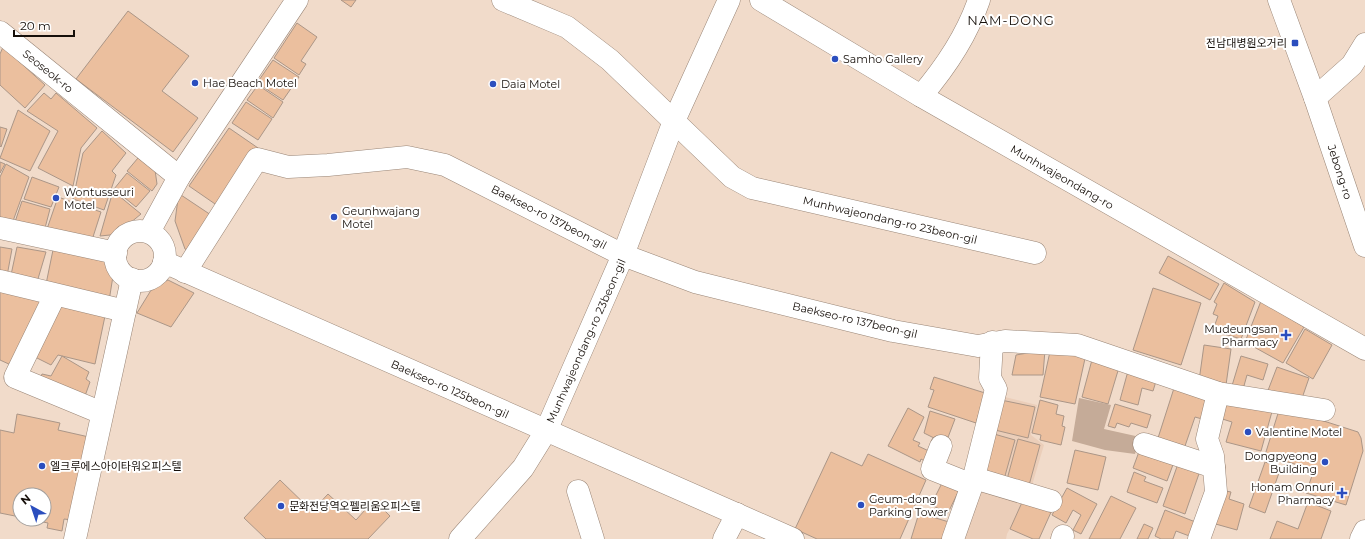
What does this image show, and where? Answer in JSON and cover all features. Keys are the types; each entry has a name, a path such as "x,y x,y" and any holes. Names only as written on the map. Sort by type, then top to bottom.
{"street":[{"name":"Munhwajeondang-ro 23beon-gil","path":"460,539 523,468 546,431 623,255 674,121 729,0"},
{"name":"Munhwajeondang-ro","path":"761,0 921,96 1365,349"},
{"path":"921,96 941,72 963,34 979,0"},
{"name":"Jebong-ro","path":"1279,0 1315,98 1365,246"},
{"name":"Munhwajeondang-ro 23beon-gil","path":"504,1 566,27 610,60 732,177 752,188 1035,253"},
{"path":"149,232 180,177 292,2"},
{"name":"Seoseok-ro","path":"0,32 180,177"},
{"path":"1315,98 1352,65 1365,44"},
{"name":"Baekseo-ro 137beon-gil","path":"185,272 257,159 288,167 328,165 407,157 445,164 623,255 695,282 893,331 978,346 1005,340 1077,345 1218,393 1324,410"},
{"path":"0,228 116,253"},
{"path":"137,231 149,232 155,235 162,243 165,253 164,262 161,270 153,277 143,280 132,279 120,271 116,261 116,253 119,243 126,235 137,231"},
{"name":"Baekseo-ro 125beon-gil","path":"164,262 793,539"},
{"path":"75,539 132,279"},
{"path":"0,281 125,311"},
{"path":"55,295 15,377 102,413"},
{"path":"953,539 973,481 996,389 990,378 992,342"},
{"path":"1199,539 1216,492 1213,456 1207,439 1218,393"},
{"path":"1144,444 1214,467"},
{"path":"941,446 932,469 1050,501"},
{"path":"578,491 593,539"},
{"path":"724,539 737,514"},
{"path":"1361,539 1365,531"}],"shaded area":[{"path":"1001,396 1037,405 1031,435 1044,445 1030,492 1007,534 1006,539 964,539"},
{"path":"1079,398 1111,405 1104,429 1140,437 1135,454 1105,450 1072,441"}],"building":[{"path":"341,0 356,0 351,7"},
{"path":"128,11 189,56 162,91 198,118 173,152 76,79"},
{"path":"297,23 317,37 301,61 306,64 299,75 274,58"},
{"path":"3,47 45,85 25,108 0,85 0,54"},
{"path":"273,60 299,77 283,100 257,83"},
{"path":"258,85 283,102 273,118 247,100"},
{"path":"44,93 51,99 56,93 97,128 81,148 73,186 38,168 58,131 27,111"},
{"path":"246,102 272,119 258,140 232,123"},
{"path":"18,110 50,131 30,171 0,158"},
{"path":"0,127 7,129 1,147 0,146"},
{"path":"229,128 258,148 218,206 189,186"},
{"path":"102,131 126,153 112,171 116,175 104,210 73,199 83,153"},
{"path":"138,158 155,170 157,184 152,191 127,171"},
{"path":"0,162 5,164 0,173"},
{"path":"6,164 29,177 13,221 0,219 0,177"},
{"path":"127,173 150,191 136,207 114,189"},
{"path":"32,177 59,187 51,207 24,199"},
{"path":"113,191 141,214 124,228 110,235 100,236"},
{"path":"181,195 211,215 188,251 185,249 175,221 178,199"},
{"path":"58,197 101,212 92,240 47,229"},
{"path":"22,201 50,209 45,228 15,222"},
{"path":"0,247 12,249 7,276 0,275"},
{"path":"17,247 46,252 37,282 11,275"},
{"path":"53,250 107,261 113,276 109,301 45,289"},
{"path":"1168,256 1219,284 1210,300 1159,273"},
{"path":"168,280 194,293 171,327 137,313 153,287"},
{"path":"1224,283 1255,302 1241,339 1221,333 1214,327 1218,316 1213,314 1217,304 1214,302"},
{"path":"0,287 43,297 11,365 0,360"},
{"path":"1153,288 1201,303 1181,365 1133,350"},
{"path":"1261,301 1304,327 1283,363 1245,342"},
{"path":"61,306 105,316 95,364 58,355 51,365 33,356"},
{"path":"1305,329 1332,345 1313,379 1286,363"},
{"path":"1204,345 1231,349 1226,385 1199,381"},
{"path":"1051,347 1086,354 1075,404 1040,397"},
{"path":"1045,350 1043,375 1012,375 1016,355"},
{"path":"62,356 89,372 86,379 90,382 85,396 38,383 42,374 51,376"},
{"path":"1093,356 1120,364 1108,404 1082,397"},
{"path":"1241,356 1268,364 1263,380 1247,375 1242,393 1231,389"},
{"path":"1277,367 1309,378 1300,404 1267,393"},
{"path":"1128,371 1157,378 1153,391 1142,388 1138,405 1120,400"},
{"path":"934,377 985,393 976,423 928,407 934,390 930,389"},
{"path":"1175,385 1209,395 1202,419 1195,417 1185,446 1158,438"},
{"name":"Valentine Motel","path":"1222,394 1273,408 1261,451 1226,442 1232,422 1216,417"},
{"path":"1001,400 1035,407 1028,438 995,430"},
{"path":"1040,400 1058,405 1056,414 1064,416 1062,426 1065,427 1061,445 1040,440 1041,435 1032,433"},
{"path":"1115,404 1151,415 1147,428 1131,423 1129,427 1117,423 1115,428 1108,426"},
{"name":"Dongpyeong Building","path":"1280,407 1358,432 1361,438 1363,451 1346,505 1306,493 1314,470 1265,455"},
{"path":"908,408 924,417 913,440 920,443 918,446 931,452 926,462 921,459 920,462 888,446"},
{"path":"930,411 955,419 947,440 942,442 924,433"},
{"name":"엘크루에스아이타워오피스텔","path":"17,414 60,423 58,430 89,437 72,520 64,519 62,531 47,528 52,527 52,487 12,487 12,515 0,513 0,430 14,433"},
{"path":"994,434 1015,440 1003,483 982,477"},
{"path":"1018,439 1040,445 1028,489 1006,483"},
{"path":"1140,449 1174,462 1167,481 1133,468"},
{"path":"1075,450 1106,457 1098,490 1067,483"},
{"name":"Geum-dong Parking Tower","path":"831,452 862,466 868,454 926,480 900,539 817,539 795,529"},
{"path":"1179,461 1201,468 1185,514 1163,506"},
{"path":"1265,462 1281,467 1265,513 1249,507"},
{"path":"1134,472 1146,477 1144,481 1163,488 1157,503 1127,492"},
{"name":"문화전당역오펠리움오피스텔","path":"280,480 312,511 328,494 356,520 374,500 390,516 368,539 266,539 244,518"},
{"path":"943,481 960,488 948,513 931,505"},
{"path":"1067,488 1097,504 1081,534 1073,530 1081,515 1073,510 1066,523 1052,515"},
{"path":"1221,490 1231,492 1229,499 1244,504 1237,530 1212,523"},
{"path":"1111,496 1136,508 1120,539 1089,539"},
{"path":"1024,498 1052,510 1039,539 1033,539 1010,529"},
{"path":"1308,502 1331,511 1321,539 1270,539 1277,521 1298,529"},
{"path":"1165,510 1198,523 1192,537 1176,531 1173,539 1161,539 1155,536"},
{"path":"919,513 949,522 944,539 911,539"},
{"path":"1144,524 1153,528 1148,539 1137,539"}],"place":[{"name":"전남대병원오거리","path":"1295,43"},
{"name":"Samho Gallery","path":"835,59"},
{"name":"Hae Beach Motel","path":"195,83"},
{"name":"Daia Motel","path":"493,84"},
{"name":"Wontusseuri Motel","path":"56,198"},
{"name":"Geunhwajang Motel","path":"334,217"},
{"name":"Mudeungsan Pharmacy","path":"1286,335"},
{"name":"Valentine Motel","path":"1248,432"},
{"name":"Dongpyeong Building","path":"1325,462"},
{"name":"엘크루에스아이타워오피스텔","path":"42,466"},
{"name":"Honam Onnuri Pharmacy","path":"1342,493"},
{"name":"Geum-dong Parking Tower","path":"861,505"},
{"name":"문화전당역오펠리움오피스텔","path":"281,506"}],"district":[{"name":"NAM-DONG","path":"1011,20"}]}
